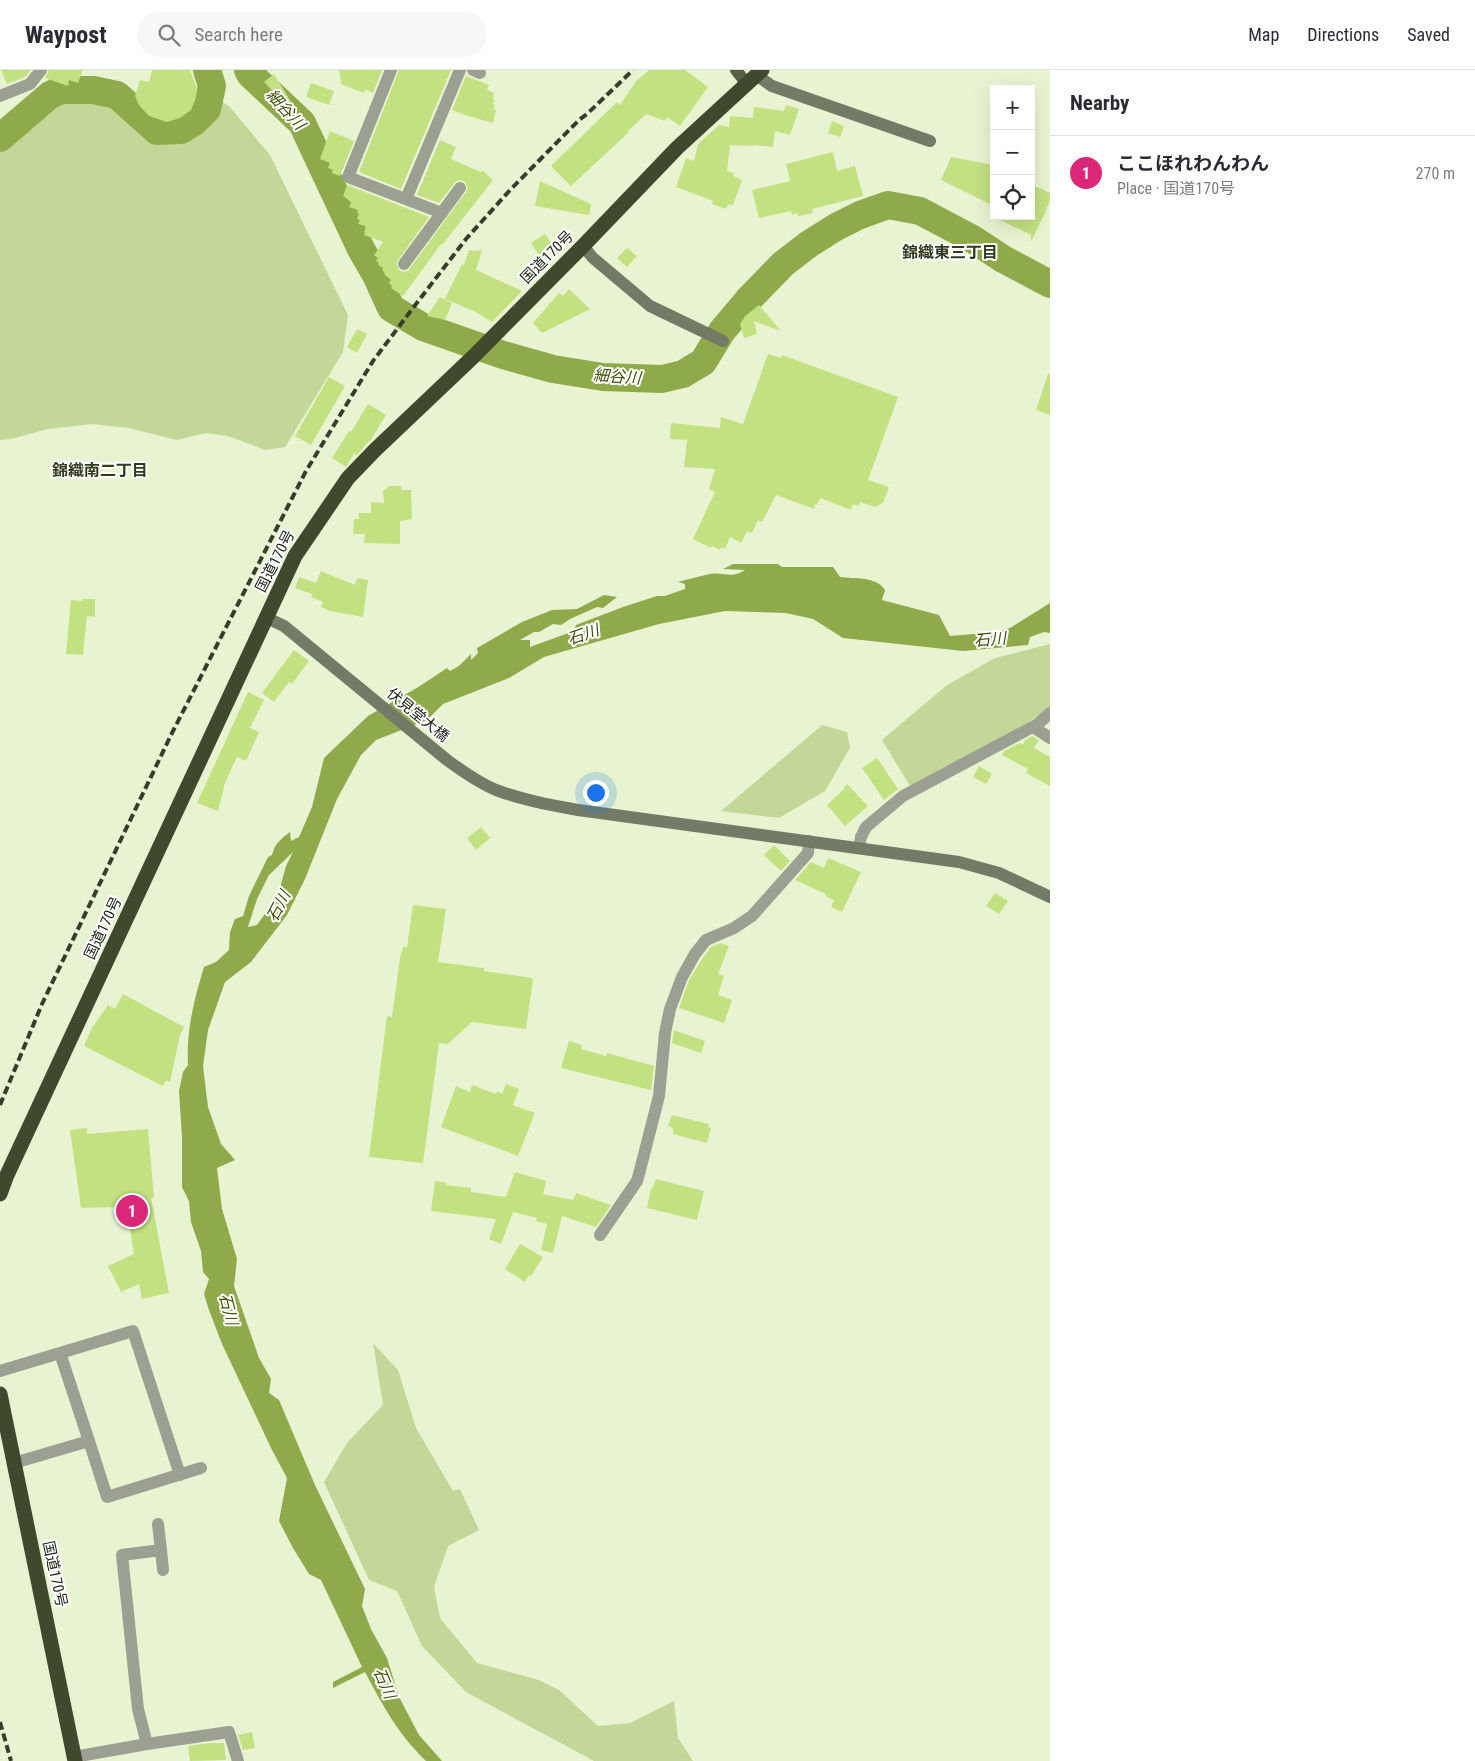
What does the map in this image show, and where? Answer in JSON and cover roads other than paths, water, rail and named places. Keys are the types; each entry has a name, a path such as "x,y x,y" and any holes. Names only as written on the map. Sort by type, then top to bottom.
{"highway":[{"name":"国道170号","path":"0,1194 7,1175 295,556 348,478 489,341 677,148 755,76"},
{"name":"国道170号","path":"0,1394 75,1759"}],"main road":[{"path":"736,70 755,76"}],"street":[{"path":"1,93 30,84 42,70"},
{"path":"392,70 348,177 442,213"},
{"path":"406,199 460,70"},
{"path":"755,76 772,86 930,141"},
{"path":"404,264 460,188"},
{"path":"583,246 593,258 650,306 723,341"},
{"name":"伏見堂大橋","path":"267,618 284,626 447,760 495,790 534,802 578,810 959,862 999,873 1050,897"},
{"path":"859,848 861,837 866,827 903,796 1033,727 1050,713"},
{"path":"1033,727 1050,738"},
{"path":"600,1235 640,1174 659,1096 665,1033 670,1009 682,976 706,940 734,928 752,916 808,853 810,841"},
{"path":"0,1371 133,1331 180,1475"},
{"path":"60,1353 107,1497 201,1468"},
{"path":"14,1464 89,1441"},
{"path":"158,1524 163,1570"},
{"path":"147,1744 138,1709 122,1555 161,1550"},
{"path":"75,1759 147,1744 229,1732 238,1761"}],"water":[{"name":"石川","path":"733,564 778,564 782,567 833,567 840,577 876,582 885,590 882,600 939,615 950,636 997,632 1010,628 1050,603 1050,633 1044,632 1030,637 1028,645 963,651 843,638 813,619 786,613 725,611 659,624 544,657 509,678 443,704 427,720 376,740 361,755 337,799 305,879 287,915 251,962 225,982 208,1030 203,1066 208,1107 221,1144 235,1160 217,1168 222,1209 237,1259 234,1286 259,1358 271,1379 269,1393 279,1400 315,1485 365,1589 362,1606 371,1629 387,1658 399,1697 419,1735 442,1761 426,1761 399,1730 365,1672 333,1688 333,1682 362,1667 321,1580 309,1574 279,1521 287,1478 222,1344 204,1294 209,1279 203,1272 201,1251 191,1222 189,1201 182,1187 182,1137 179,1091 183,1072 188,1065 190,1028 197,991 204,967 216,962 229,950 230,932 235,919 243,916 249,896 268,857 272,855 275,847 290,832 291,841 299,837 312,807 324,758 368,716 447,668 450,671 459,666 471,654 471,660 478,653 477,648 522,622 552,610 577,609 604,595 617,597 603,608 597,607 561,625 553,624 520,640 530,640 530,647 574,631 576,625 623,607 685,589 685,584 678,582 710,574 731,575 745,570 723,569","holes":["293,852 286,866 278,895 257,925 248,927 257,899 269,875"]}],"waterway":[{"name":"細谷川","path":"0,138 50,95 61,90 93,90 117,95 157,131 181,130 194,122 207,109 212,86 207,70"},
{"name":"細谷川","path":"248,70 302,123 391,308 423,327 503,355 553,369 603,377 662,379 683,374 703,362 722,331 749,299 783,264 809,244 836,227 860,215 888,205 920,211 1050,284"}],"railway":[{"path":"0,1105 42,1004 172,733 306,471 373,361 466,239 511,189 579,120 633,70"},
{"path":"0,1722 11,1761"}],"place":[{"name":"ここほれわんわん","path":"132,1211"}],"district":[{"name":"錦織東三丁目","path":"950,252"},
{"name":"錦織南二丁目","path":"100,470"}]}
